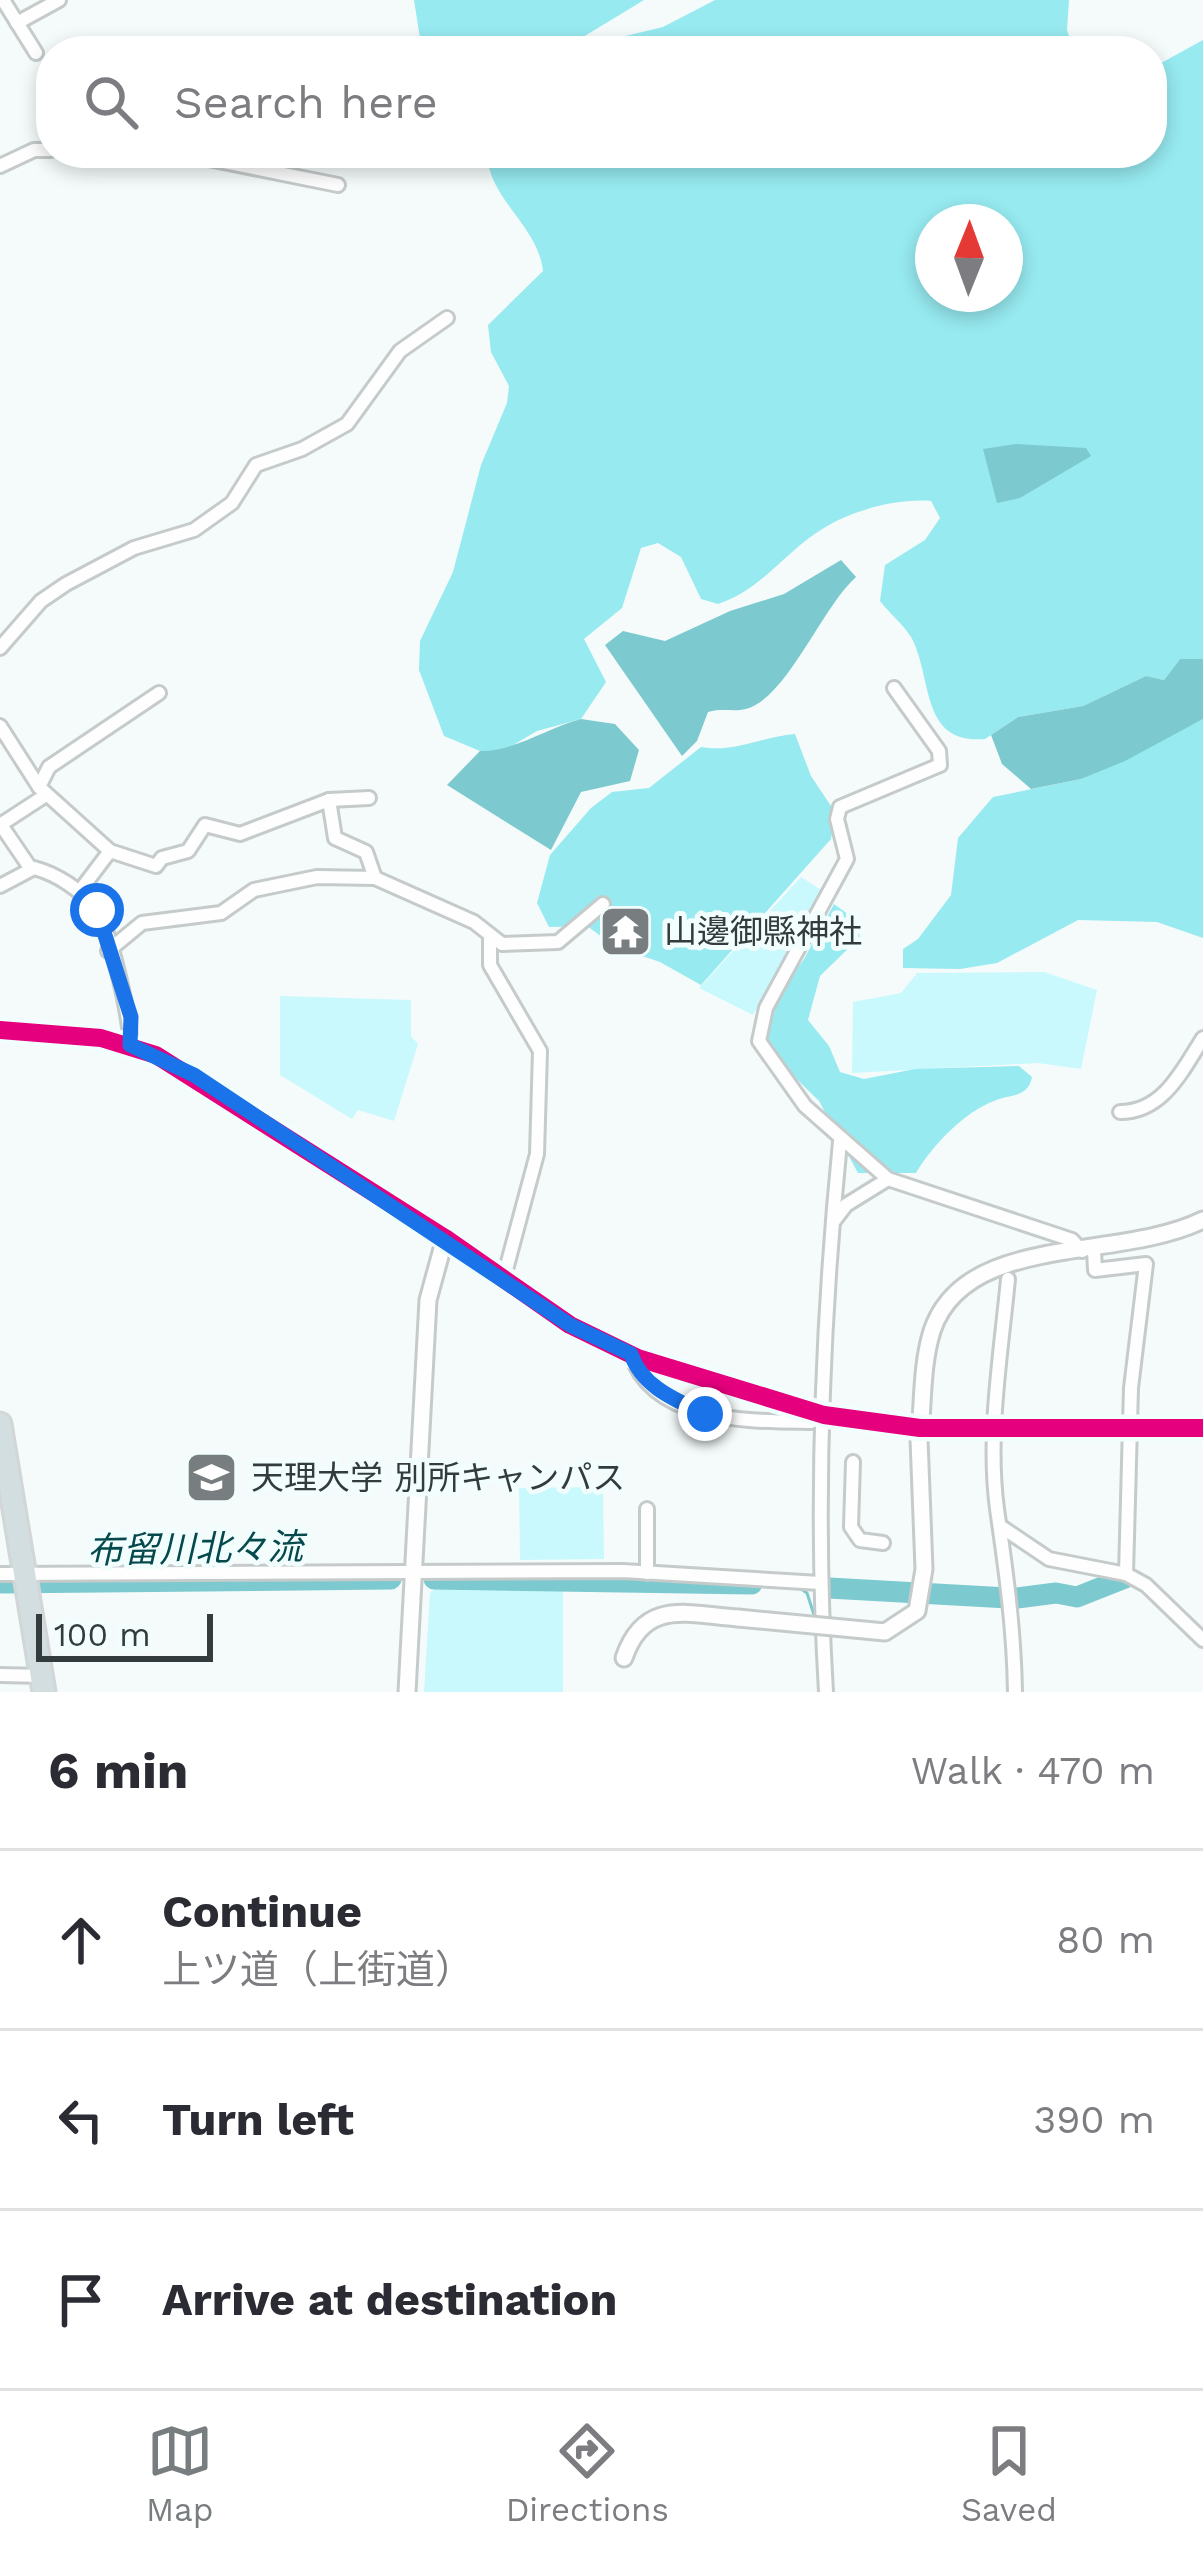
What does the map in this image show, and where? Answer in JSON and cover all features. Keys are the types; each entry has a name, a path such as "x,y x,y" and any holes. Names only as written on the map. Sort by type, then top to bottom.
{"highway":[{"path":"0,1424 30,1579 44,1684"}],"street":[{"path":"3,0 36,53"},
{"path":"17,23 59,0"},
{"path":"0,166 36,150"},
{"path":"254,168 338,185"},
{"path":"0,648 41,601 66,584 134,548 194,530 232,503 256,465 347,424 400,351 447,318"},
{"path":"894,688 939,751 940,765 840,807 837,819 847,860 760,1027 759,1041 776,1071 840,1142 888,1179 1072,1240 1089,1251 1096,1270 1146,1264 1129,1427 1126,1574"},
{"path":"31,869 0,825 42,791 49,767 160,693"},
{"path":"0,726 42,791 110,851 156,866 162,858 188,851 205,825 248,833 329,800 369,798"},
{"path":"329,800 335,838 366,852 375,878"},
{"path":"79,892 110,851"},
{"path":"0,886 31,869 49,872 79,892 104,924 131,1017 130,1045"},
{"path":"109,951 142,923 221,914 254,890 317,877 375,878 474,922 502,944 558,942 603,904"},
{"path":"490,938 490,965 540,1051 537,1154 504,1277"},
{"path":"0,1030 130,1045 194,1075 570,1325 631,1354 824,1415 920,1433 1203,1428"},
{"path":"1120,1112 1138,1112 1155,1102 1203,1039"},
{"path":"826,1692 821,1526 832,1222 840,1142"},
{"path":"832,1222 846,1205 888,1179"},
{"path":"624,1658 633,1631 646,1619 662,1615 885,1632 917,1611 924,1569 920,1433 933,1327 962,1286 985,1268 1019,1258 1089,1251 1203,1220"},
{"path":"407,1692 428,1300 445,1238"},
{"path":"1008,1279 995,1430 1013,1604 1016,1692"},
{"path":"631,1354 637,1371 656,1387 705,1414 811,1422 824,1415"},
{"path":"853,1462 851,1527 860,1540 883,1543"},
{"path":"646,1509 647,1573"},
{"path":"821,1526 851,1527"},
{"path":"1002,1527 1049,1559 1126,1574 1146,1585 1200,1633"},
{"path":"0,1574 30,1579 647,1573 820,1582"},
{"path":"0,1675 44,1684"}],"shaded area":[{"path":"414,0 644,0 585,36 420,36"},
{"path":"715,0 1069,0 1069,36 625,36 663,27"},
{"path":"1203,40 1203,659 1180,659 1164,680 1146,676 1083,706 1018,717 985,739 949,731 931,705 911,637 880,601 885,565 925,540 940,518 931,501 904,501 836,522 810,537 748,589 718,604 701,599 681,557 658,543 641,548 622,608 584,639 606,682 581,719 537,731 501,752 480,751 444,736 419,670 420,641 453,572 481,465 507,403 509,386 491,352 488,325 543,271 532,240 489,168 1167,168 1167,60"},
{"path":"1016,444 1086,448 1091,456 1020,498 997,503 983,449"},
{"path":"841,560 856,577 776,688 746,709 708,712 697,741 682,756 605,645 623,631 665,641 730,611 784,594"},
{"path":"1180,659 1203,659 1203,719 1081,779 1031,789 1002,764 991,735 1018,717 1083,706 1146,676 1164,680"},
{"path":"581,719 615,724 639,750 630,781 581,792 551,850 447,785 480,751 505,748"},
{"path":"1203,719 1203,938 1157,922 1078,920 997,963 960,969 903,968 903,949 918,939 951,895 958,838 993,797 1081,779"},
{"path":"795,734 811,776 835,812 831,839 701,985 660,962 616,947 587,926 549,927 537,903 550,855 591,808 612,792 649,788 701,747 725,748"},
{"path":"801,877 826,893 753,1015 699,988"},
{"path":"834,904 856,920 860,937 820,976 808,1020 829,1046 840,1072 864,1079 915,1069 1019,1066 1032,1077 1022,1092 983,1106 960,1121 916,1173 858,1173 819,1101 763,1046 767,1011 804,959"},
{"path":"1044,972 1097,990 1081,1069 1038,1063 852,1073 853,1002 901,993 917,973"},
{"path":"280,996 411,1000 411,1036 418,1044 394,1121 358,1110 352,1119 280,1075"},
{"path":"603,1487 604,1559 520,1560 519,1488"},
{"path":"563,1585 563,1692 424,1692 430,1593 438,1586"}],"waterway":[{"path":"1000,1468 1001,1489"},
{"name":"布留川北々流","path":"1017,1598 1056,1593 1077,1597 1125,1578"},
{"name":"布留川北々流","path":"0,1583 391,1579"},
{"name":"布留川北々流","path":"434,1579 752,1584"},
{"path":"798,1587 807,1593 815,1618"},
{"name":"布留川北々流","path":"829,1588 1008,1598"},
{"path":"816,1634 820,1684"}],"transit line":[{"path":"0,1030 101,1038 156,1055 445,1238 570,1325 638,1358 824,1415 920,1428 1203,1428"}],"place":[{"name":"山邊御縣神社","path":"625,931"},
{"name":"天理大学 別所キャンパス","path":"212,1477"}],"route":[{"path":"97,910 131,1017 130,1045 194,1075 570,1325 631,1354 637,1371 656,1387 705,1414"}]}
